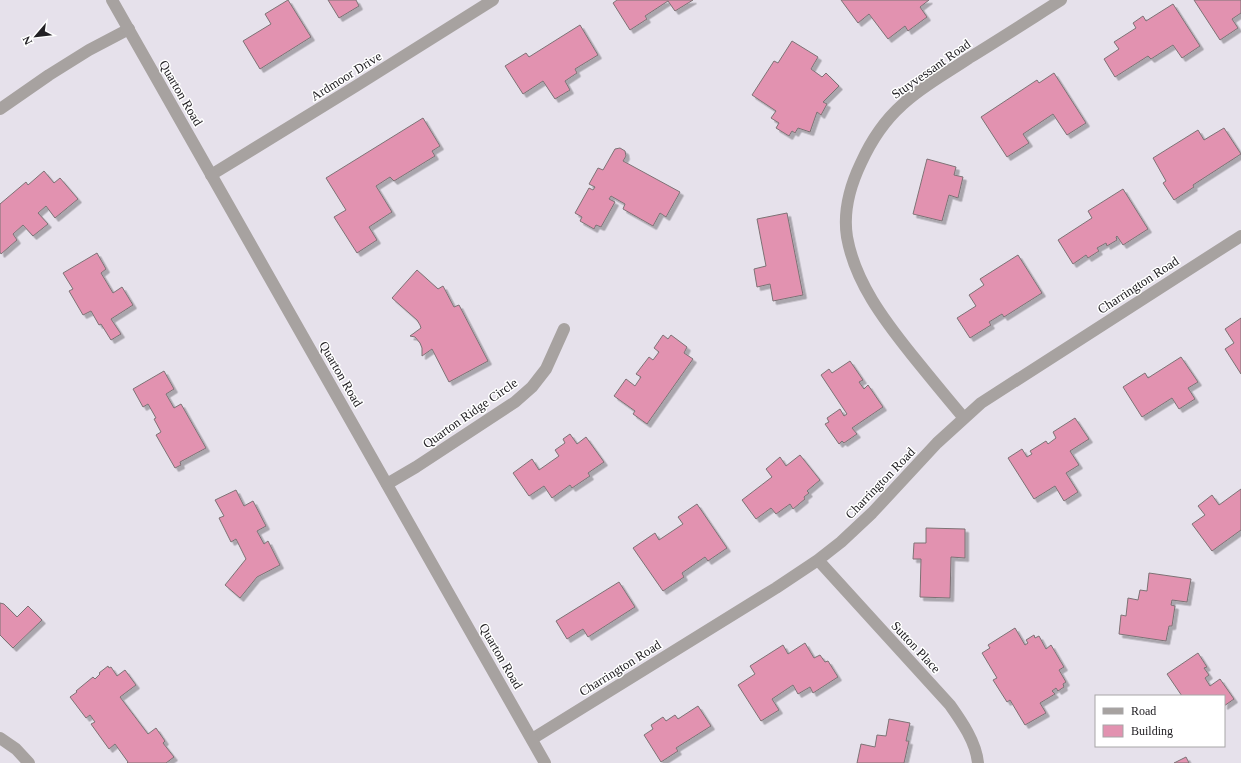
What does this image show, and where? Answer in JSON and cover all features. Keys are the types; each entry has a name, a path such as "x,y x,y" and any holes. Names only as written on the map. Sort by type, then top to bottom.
{"street":[{"name":"Quarton Road","path":"112,0 545,763"},
{"name":"Ardmoor Drive","path":"212,175 494,0"},
{"name":"Stuyvessant Road","path":"964,418 936,386 898,338 865,287 851,254 847,236 846,216 849,197 855,176 867,150 889,117 903,104 944,74 1062,0"},
{"path":"0,110 49,75 89,50 129,29"},
{"name":"Charrington Road","path":"532,739 776,588 818,560 841,542 872,513 925,456 964,418 999,391 1241,236"},
{"name":"Quarton Ridge Circle","path":"387,484 435,455 515,402 532,387 546,369 564,329"},
{"name":"Sutton Place","path":"818,560 950,705 968,735 977,756 978,763"},
{"path":"0,738 16,749 29,763"}],"building":[{"path":"288,0 311,37 260,69 243,41 271,24 265,14"},
{"path":"328,0 356,0 359,6 339,18"},
{"path":"617,0 693,0 675,11 668,1 645,16 647,19 630,30 613,3"},
{"path":"841,0 929,0 920,7 927,17 908,31 905,26 888,39 869,14 858,23"},
{"path":"1194,0 1241,0 1241,13 1232,19 1238,28 1220,40"},
{"path":"1173,4 1200,46 1182,58 1173,45 1151,59 1148,56 1115,77 1104,59 1119,49 1114,42 1136,28 1133,23 1143,16 1146,21"},
{"path":"580,25 598,55 575,69 577,73 565,81 570,90 555,99 543,81 523,94 505,66 526,53 529,57"},
{"path":"792,41 818,57 811,69 822,77 826,73 839,86 823,102 827,104 821,115 817,112 810,132 798,128 795,133 792,131 789,136 776,128 779,123 771,118 776,111 752,95 774,61 778,63"},
{"path":"1054,73 1086,123 1067,135 1053,114 1023,134 1029,143 1007,157 981,117 1037,80 1039,83"},
{"path":"423,118 440,146 432,151 435,156 394,181 390,177 376,186 392,212 369,227 377,240 357,253 334,217 346,210 326,178"},
{"path":"1224,128 1241,154 1193,185 1194,187 1174,200 1163,183 1166,181 1153,158 1198,130 1204,140"},
{"path":"620,148 625,151 626,156 623,161 680,192 666,217 660,213 653,226 623,209 625,204 611,196 609,199 615,202 601,227 596,225 594,229 580,221 582,217 575,213 589,188 593,190 595,187 589,184 598,168 603,170 615,149"},
{"path":"927,159 956,167 954,175 963,177 958,198 949,195 942,221 913,214"},
{"path":"44,171 54,183 60,178 78,199 55,218 46,206 38,213 48,224 33,236 23,225 13,234 17,240 1,254 0,204 26,182 28,185"},
{"path":"1123,189 1148,229 1123,245 1117,236 1117,240 1107,246 1106,243 1097,248 1099,251 1088,258 1086,255 1073,264 1058,240 1092,218 1088,211"},
{"path":"787,213 803,295 773,301 770,284 757,287 754,269 766,266 757,219"},
{"path":"97,253 106,269 101,273 113,293 122,287 133,305 111,319 121,334 111,340 101,324 99,325 91,311 83,315 69,291 73,289 63,273"},
{"path":"1018,255 1042,293 1004,317 1002,314 989,322 991,325 970,338 957,318 976,306 969,295 984,285 980,279"},
{"path":"417,270 438,289 443,286 454,307 459,305 488,361 449,382 432,349 422,356 422,348 420,343 415,337 410,336 421,328 417,320 392,298"},
{"path":"1241,318 1241,374 1225,349 1234,343 1225,329"},
{"path":"663,335 668,339 671,335 687,347 684,353 693,359 647,424 633,414 635,411 614,396 626,379 635,386 641,377 636,374 649,357 653,360 659,352 654,348"},
{"path":"1181,357 1198,382 1188,388 1195,399 1179,409 1172,398 1142,417 1123,387 1145,373 1148,378"},
{"path":"850,361 863,380 859,382 864,389 868,385 883,407 852,428 857,434 844,443 842,441 839,444 825,424 829,422 827,418 840,409 844,416 847,414 821,375 829,369 832,373"},
{"path":"164,371 174,389 166,394 174,408 181,404 206,448 180,462 181,465 175,468 156,435 161,432 154,419 156,418 148,404 143,407 133,389"},
{"path":"1075,418 1089,439 1070,451 1079,465 1066,473 1078,492 1064,501 1055,486 1034,499 1008,458 1022,449 1027,457 1032,454 1030,451 1046,441 1048,444 1056,438 1053,432"},
{"path":"570,434 577,444 586,437 604,462 588,473 590,476 572,488 570,485 552,498 544,486 529,496 513,473 532,459 539,470 559,456 555,450 565,443 563,439"},
{"path":"800,455 820,480 807,491 809,493 804,497 805,499 793,509 790,504 776,514 771,508 756,519 742,500 772,477 766,469 780,457 786,466"},
{"path":"1241,489 1241,530 1212,551 1192,524 1205,515 1198,506 1212,495 1219,505"},
{"path":"236,490 244,506 253,501 266,526 257,531 264,544 268,541 280,565 257,577 240,598 225,585 246,559 236,539 231,542 219,518 224,516 215,500"},
{"path":"697,504 727,548 708,561 705,557 682,573 684,577 663,591 633,548 655,533 659,540 683,524 678,517"},
{"path":"926,528 965,529 965,558 951,557 950,598 920,597 921,559 913,559 914,543 926,543"},
{"path":"1149,573 1191,579 1187,602 1172,600 1171,605 1175,606 1172,626 1169,626 1166,641 1119,634 1121,615 1126,616 1128,598 1138,600 1140,590 1147,591"},
{"path":"619,582 635,607 588,637 583,629 567,639 556,621"},
{"path":"0,603 4,604 17,617 28,606 42,620 13,648 0,635"},
{"path":"1015,628 1025,645 1028,643 1026,640 1034,635 1035,638 1039,636 1046,649 1051,645 1064,667 1059,670 1066,682 1063,684 1064,687 1058,691 1056,688 1052,691 1055,694 1040,703 1046,713 1025,725 1010,700 1007,702 993,680 997,678 982,653 990,648 988,645"},
{"path":"805,643 814,658 820,655 825,662 828,661 838,677 813,693 810,687 798,694 793,685 772,699 779,710 761,721 738,685 755,674 750,666 783,645 788,654"},
{"path":"1198,653 1207,667 1204,668 1209,675 1205,678 1210,686 1220,679 1234,699 1225,705 1225,695 1181,695 1167,674"},
{"path":"108,666 109,668 111,667 117,676 125,670 136,685 120,697 148,734 156,728 165,741 163,743 174,757 166,763 127,763 128,762 115,744 109,749 91,724 95,722 90,715 86,718 70,697 93,677 95,679 100,674 99,673"},
{"path":"698,706 711,726 676,748 678,751 661,762 644,735 653,729 651,725 663,717 666,721 675,715 678,719"},
{"path":"889,719 910,723 906,741 909,741 904,763 857,763 861,744 875,747 877,735 886,736"},
{"path":"1186,757 1189,763 1174,763"}]}
